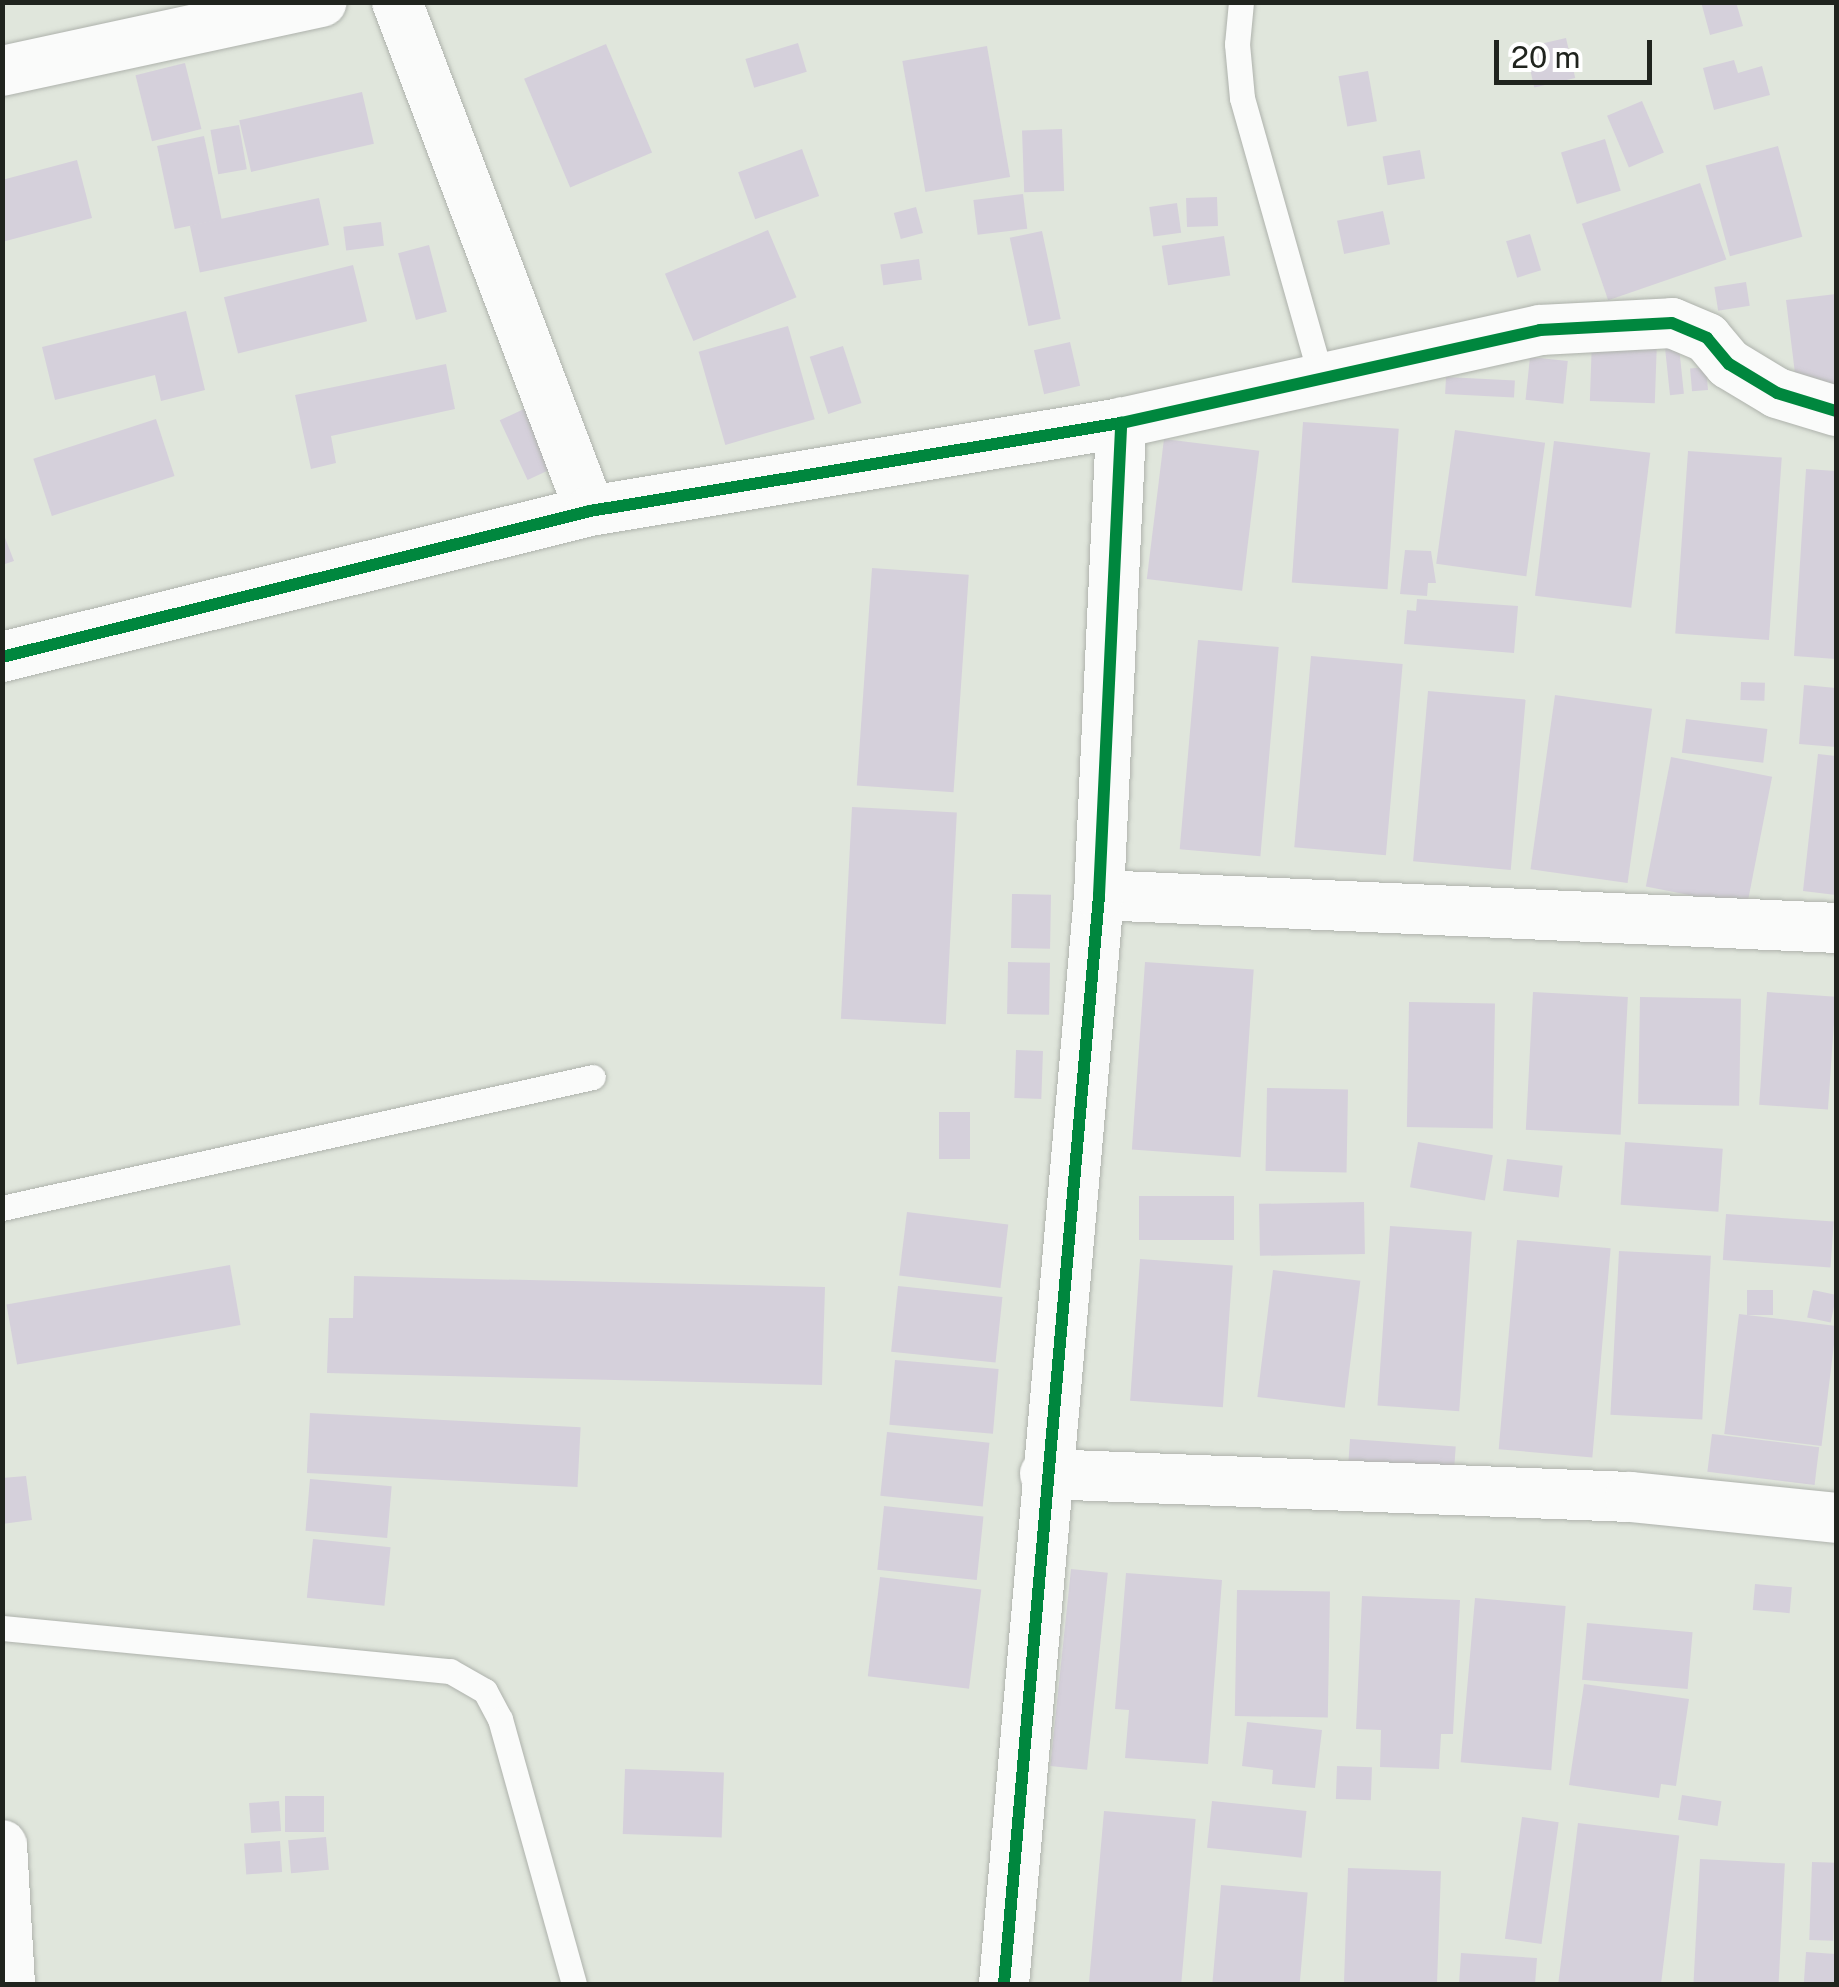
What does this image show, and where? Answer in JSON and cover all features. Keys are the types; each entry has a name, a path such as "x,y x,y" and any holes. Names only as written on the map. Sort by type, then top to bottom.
{"street":[{"path":"2,71 322,2"},
{"path":"397,2 590,511"},
{"path":"2,657 590,511 1121,423 1540,330 1672,323 1707,338 1729,364 1777,393 1836,410"},
{"path":"1004,1984 1045,1474 1099,895 1121,423"},
{"path":"1099,895 1836,928"},
{"path":"1045,1474 1630,1497 1836,1518"},
{"path":"2,1845 10,1984"}],"lane":[{"path":"1241,2 1236,44 1242,98 1320,378"},
{"path":"2,1208 593,1076"},
{"path":"2,1628 450,1671 484,1691 500,1719 574,1984"}],"building":[{"path":"1701,2 1736,2 1743,26 1710,35"},
{"path":"1566,38 1575,78 1534,87 1525,47"},
{"path":"798,43 807,72 754,88 745,59"},
{"path":"606,44 652,153 570,187 524,79"},
{"path":"987,46 1010,177 925,192 902,61"},
{"path":"1734,60 1738,73 1762,66 1770,95 1714,110 1703,68"},
{"path":"185,63 201,129 152,141 136,75"},
{"path":"1368,71 1377,121 1347,126 1338,76"},
{"path":"362,92 374,144 251,172 239,120"},
{"path":"1642,101 1664,153 1629,167 1607,116"},
{"path":"239,125 247,169 218,174 210,130"},
{"path":"1062,129 1064,191 1024,192 1022,130"},
{"path":"204,136 222,219 175,229 157,146"},
{"path":"1605,139 1621,191 1577,204 1561,152"},
{"path":"1778,146 1802,237 1730,256 1706,165"},
{"path":"802,149 819,196 755,219 738,172"},
{"path":"1420,150 1425,179 1388,185 1383,157"},
{"path":"77,160 92,218 2,242 2,180"},
{"path":"1700,183 1726,260 1608,300 1582,224"},
{"path":"1023,194 1027,229 978,235 973,200"},
{"path":"1217,197 1218,226 1187,227 1186,198"},
{"path":"319,198 329,245 200,272 190,225"},
{"path":"1177,203 1181,233 1153,237 1149,207"},
{"path":"916,207 923,233 901,239 894,213"},
{"path":"1383,211 1390,244 1344,254 1337,221"},
{"path":"381,222 384,246 346,250 343,227"},
{"path":"768,230 797,297 693,341 665,274"},
{"path":"1042,231 1061,319 1028,326 1010,238"},
{"path":"1530,234 1541,270 1517,278 1506,241"},
{"path":"1224,236 1230,276 1168,285 1162,246"},
{"path":"429,245 447,312 416,320 398,253"},
{"path":"919,259 922,280 883,285 880,264"},
{"path":"353,265 367,321 238,353 224,297"},
{"path":"1746,282 1750,306 1718,311 1714,287"},
{"path":"1836,294 1836,393 1798,398 1786,300"},
{"path":"186,311 205,390 161,401 155,375 55,400 42,347"},
{"path":"788,326 815,419 725,445 699,352"},
{"path":"1592,339 1657,341 1655,403 1590,401"},
{"path":"1070,342 1080,386 1044,394 1034,350"},
{"path":"843,346 862,403 828,414 810,357"},
{"path":"1679,347 1684,394 1670,395 1665,348"},
{"path":"1530,357 1568,361 1563,404 1526,400"},
{"path":"446,364 455,409 331,436 336,463 311,469 295,395"},
{"path":"1706,367 1708,390 1692,391 1690,368"},
{"path":"1446,377 1515,381 1514,398 1445,394"},
{"path":"526,408 554,468 528,480 500,420"},
{"path":"156,419 175,476 52,516 33,459"},
{"path":"1303,422 1399,429 1388,589 1292,583"},
{"path":"1455,430 1545,443 1526,576 1436,564"},
{"path":"1164,439 1259,451 1242,591 1147,579"},
{"path":"1554,441 1650,453 1631,608 1535,596"},
{"path":"1688,451 1782,458 1769,640 1675,634"},
{"path":"1806,469 1836,471 1836,659 1794,656"},
{"path":"2,530 14,561 2,565"},
{"path":"1405,550 1431,551 1436,583 1428,583 1427,596 1400,594"},
{"path":"872,568 969,575 954,792 857,785"},
{"path":"1417,599 1518,606 1514,653 1404,644 1407,610 1416,611"},
{"path":"1198,640 1279,647 1260,856 1180,849"},
{"path":"1311,656 1403,664 1386,855 1294,847"},
{"path":"1741,682 1765,683 1764,701 1740,700"},
{"path":"1804,685 1836,688 1836,747 1799,744"},
{"path":"1428,691 1526,700 1511,870 1413,861"},
{"path":"1555,695 1652,709 1628,883 1531,869"},
{"path":"1686,719 1767,729 1763,763 1682,753"},
{"path":"1818,754 1836,756 1836,895 1803,891"},
{"path":"1671,757 1772,777 1747,906 1646,887"},
{"path":"852,807 957,812 946,1024 841,1019"},
{"path":"1012,894 1051,895 1050,949 1011,948"},
{"path":"1008,962 1050,963 1049,1015 1007,1014"},
{"path":"1145,962 1254,970 1241,1157 1132,1150"},
{"path":"1533,992 1628,997 1621,1135 1526,1130"},
{"path":"1767,992 1836,997 1828,1110 1759,1105"},
{"path":"1640,997 1741,999 1739,1106 1638,1104"},
{"path":"1409,1002 1495,1004 1493,1128 1407,1127"},
{"path":"1016,1050 1043,1051 1041,1099 1014,1098"},
{"path":"1267,1088 1348,1089 1347,1172 1266,1171"},
{"path":"939,1112 970,1112 970,1159 939,1159"},
{"path":"1418,1142 1493,1155 1485,1200 1410,1187"},
{"path":"1625,1142 1723,1149 1718,1212 1621,1205"},
{"path":"1507,1159 1563,1166 1559,1198 1503,1191"},
{"path":"1139,1196 1234,1196 1234,1240 1139,1240"},
{"path":"1364,1202 1365,1254 1260,1256 1259,1204"},
{"path":"907,1212 1008,1224 1000,1288 899,1276"},
{"path":"1726,1214 1834,1222 1831,1267 1723,1260"},
{"path":"1390,1226 1472,1232 1459,1411 1377,1406"},
{"path":"1517,1240 1611,1248 1592,1457 1499,1449"},
{"path":"1619,1251 1711,1256 1702,1420 1610,1415"},
{"path":"1140,1259 1233,1265 1223,1407 1130,1401"},
{"path":"230,1265 241,1325 17,1364 6,1304"},
{"path":"1273,1270 1360,1281 1345,1408 1257,1397"},
{"path":"354,1276 825,1287 822,1385 327,1373 329,1318 353,1318"},
{"path":"898,1286 1002,1297 996,1363 891,1352"},
{"path":"1747,1290 1773,1290 1773,1315 1747,1315"},
{"path":"1813,1290 1836,1295 1831,1322 1807,1317"},
{"path":"1739,1314 1836,1326 1822,1446 1724,1434"},
{"path":"895,1360 999,1369 993,1434 889,1425"},
{"path":"310,1413 581,1427 577,1487 307,1473"},
{"path":"887,1432 989,1443 983,1506 880,1496"},
{"path":"1712,1434 1819,1447 1815,1485 1707,1472"},
{"path":"1350,1439 1456,1446 1454,1471 1348,1464"},
{"path":"26,1476 32,1520 2,1524 2,1478"},
{"path":"310,1479 392,1486 387,1538 305,1531"},
{"path":"884,1506 983,1516 977,1580 877,1570"},
{"path":"313,1539 391,1547 384,1606 307,1598"},
{"path":"1071,1569 1108,1573 1087,1770 1050,1766"},
{"path":"1126,1573 1222,1580 1208,1764 1125,1758 1129,1710 1115,1709"},
{"path":"880,1577 981,1589 969,1689 868,1676"},
{"path":"1755,1584 1792,1587 1790,1613 1753,1610"},
{"path":"1237,1590 1330,1592 1328,1718 1235,1716"},
{"path":"1362,1596 1460,1600 1453,1734 1441,1734 1439,1769 1380,1767 1381,1730 1356,1729"},
{"path":"1475,1598 1566,1606 1551,1770 1461,1762"},
{"path":"1587,1623 1693,1632 1688,1689 1582,1680"},
{"path":"1584,1684 1689,1699 1676,1786 1661,1784 1659,1798 1569,1785"},
{"path":"1247,1722 1322,1730 1315,1788 1272,1784 1273,1770 1242,1766"},
{"path":"1337,1766 1372,1767 1371,1800 1336,1799"},
{"path":"625,1769 724,1772 722,1837 623,1834"},
{"path":"1682,1795 1722,1801 1718,1826 1678,1820"},
{"path":"285,1796 324,1796 324,1832 285,1832"},
{"path":"279,1801 281,1831 251,1833 249,1803"},
{"path":"1212,1801 1306,1811 1302,1858 1207,1848"},
{"path":"1104,1811 1196,1819 1181,1984 1089,1984"},
{"path":"1522,1817 1559,1822 1542,1944 1505,1939"},
{"path":"1578,1823 1679,1835 1661,1984 1558,1984"},
{"path":"326,1837 329,1870 291,1873 288,1840"},
{"path":"280,1841 282,1872 246,1874 244,1844"},
{"path":"1700,1859 1785,1863 1779,1984 1693,1984"},
{"path":"1812,1862 1836,1863 1833,1941 1809,1940"},
{"path":"1348,1868 1441,1871 1437,1984 1344,1984"},
{"path":"1221,1885 1308,1893 1300,1984 1212,1984"},
{"path":"1806,1952 1836,1954 1834,1984 1804,1984"},
{"path":"1461,1953 1537,1958 1535,1984 1459,1984"}],"cycle path":[{"path":"2,657 590,511 1121,423 1540,330 1672,323 1707,338 1729,364 1777,393 1836,411"},
{"path":"1004,1984 1099,895 1121,423"}]}
